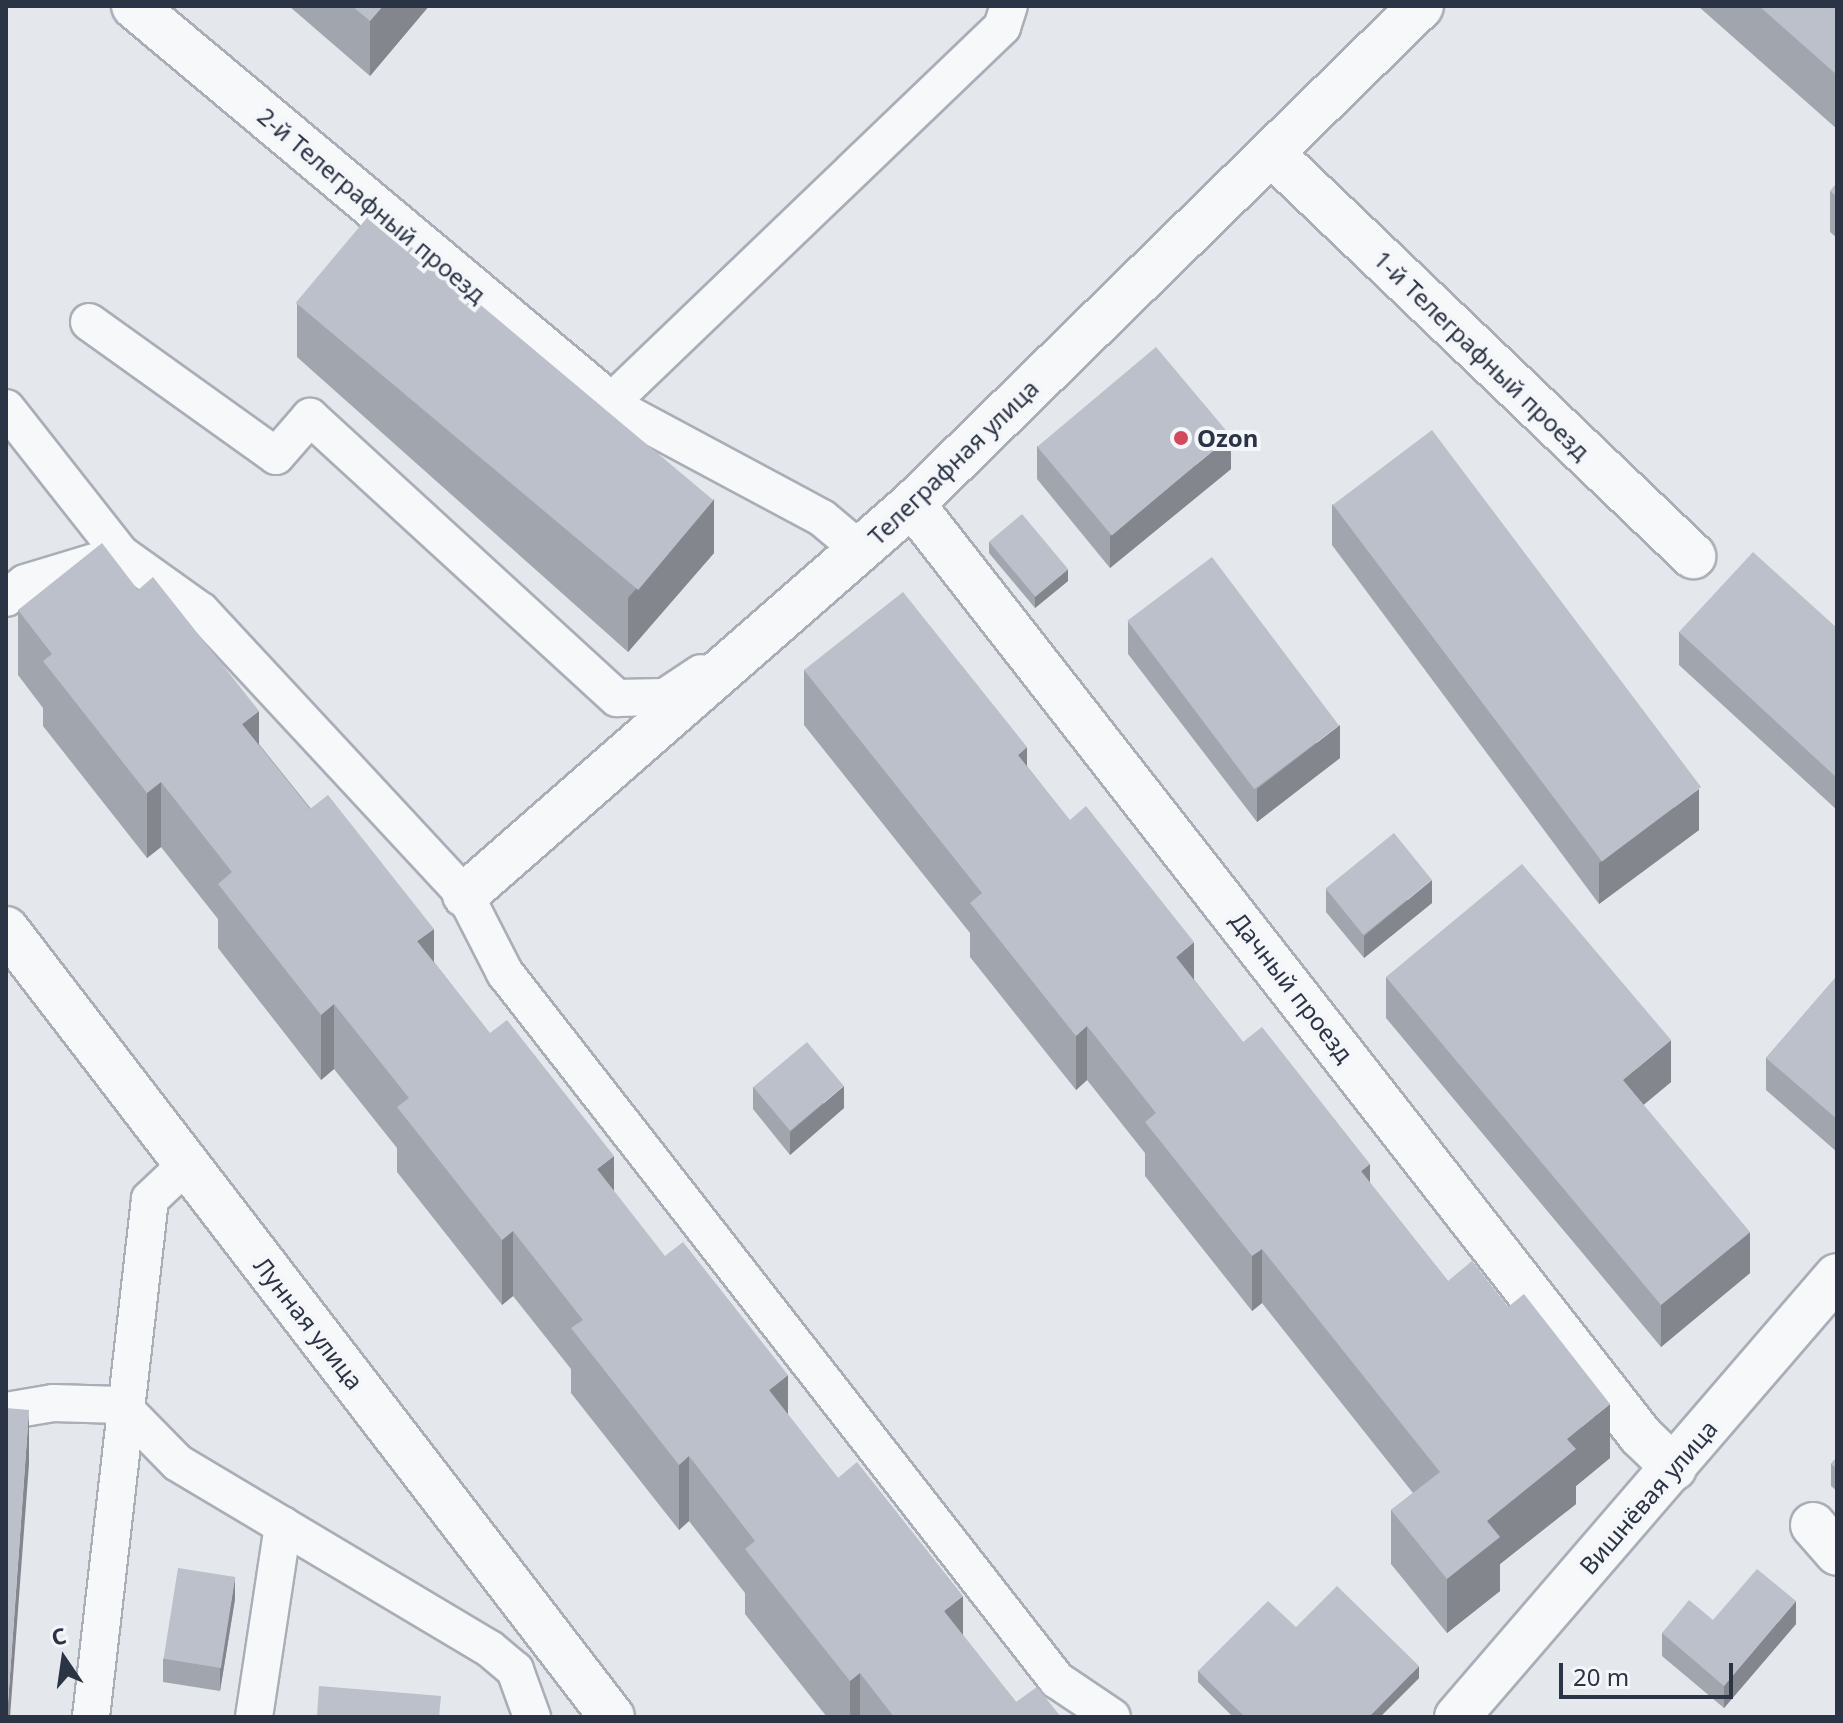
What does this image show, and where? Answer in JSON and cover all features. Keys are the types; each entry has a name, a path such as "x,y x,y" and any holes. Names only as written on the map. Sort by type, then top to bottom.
{"street":[{"name":"2-й Телеграфный проезд","path":"134,6 609,404"},
{"name":"Телеграфная улица","path":"465,895 912,504 1421,6"},
{"name":"1-й Телеграфный проезд","path":"1271,153 1693,556"},
{"name":"Дачный проезд","path":"912,504 1641,1436 1674,1468"},
{"name":"Лунная улица","path":"6,929 612,1717"},
{"name":"Вишнёвая улица","path":"1457,1717 1837,1276"}],"lane":[{"path":"860,550 822,518 609,404 1002,27 1009,6"},
{"path":"89,322 276,456 310,417 617,698 665,697 779,622"},
{"path":"6,408 121,554 201,611 465,895 505,973 1047,1668 1112,1717"},
{"path":"6,598 25,583 121,554"},
{"path":"91,1717 121,1405 150,1199 187,1164"},
{"path":"6,1411 121,1405 178,1463 490,1649 515,1670 532,1717"},
{"path":"254,1717 283,1525"}],"building":[{"path":"352,6 383,6 370,21"},
{"path":"1759,6 1837,6 1837,75"},
{"path":"1837,183 1837,197 1830,191"},
{"path":"371,213 713,500 638,590 296,303"},
{"path":"1156,347 1231,436 1112,535 1037,447"},
{"path":"1432,430 1701,787 1602,862 1333,505"},
{"path":"1022,514 1068,569 1035,597 989,542"},
{"path":"102,543 138,590 153,577 259,711 242,724 310,809 328,795 434,929 417,941 490,1033 507,1020 614,1156 597,1169 665,1256 683,1242 788,1375 769,1390 838,1478 857,1462 963,1596 944,1611 1016,1702 1037,1687 1061,1717 894,1717 860,1673 850,1681 745,1549 755,1541 689,1456 679,1465 571,1328 583,1320 513,1231 502,1240 397,1107 409,1098 334,1004 321,1015 218,884 232,872 161,782 147,793 43,661 52,654 18,610"},
{"path":"1753,552 1837,628 1837,778 1679,632"},
{"path":"1212,557 1339,726 1254,789 1127,621"},
{"path":"903,592 1027,747 1018,755 1070,820 1086,806 1194,942 1176,957 1243,1042 1262,1027 1370,1164 1361,1171 1448,1281 1472,1261 1508,1307 1524,1294 1610,1404 1567,1439 1576,1449 1487,1521 1500,1537 1447,1579 1391,1510 1440,1472 1262,1249 1252,1256 1145,1122 1156,1113 1087,1026 1076,1036 970,903 982,893 804,670"},
{"path":"1394,833 1432,880 1363,935 1326,888"},
{"path":"1522,864 1671,1040 1623,1080 1750,1232 1661,1305 1386,977"},
{"path":"1837,976 1837,1119 1766,1058"},
{"path":"807,1042 844,1086 790,1131 753,1087"},
{"path":"6,1408 29,1410 7,1717 6,1717"},
{"path":"178,1568 235,1577 221,1668 164,1659"},
{"path":"1757,1569 1796,1601 1724,1686 1662,1633 1689,1600 1713,1620"},
{"path":"1337,1586 1419,1666 1369,1717 1245,1717 1198,1671 1268,1601 1296,1627"},
{"path":"319,1686 441,1696 439,1717 317,1717"}],"place":[{"name":"Ozon","path":"1181,438"}]}
